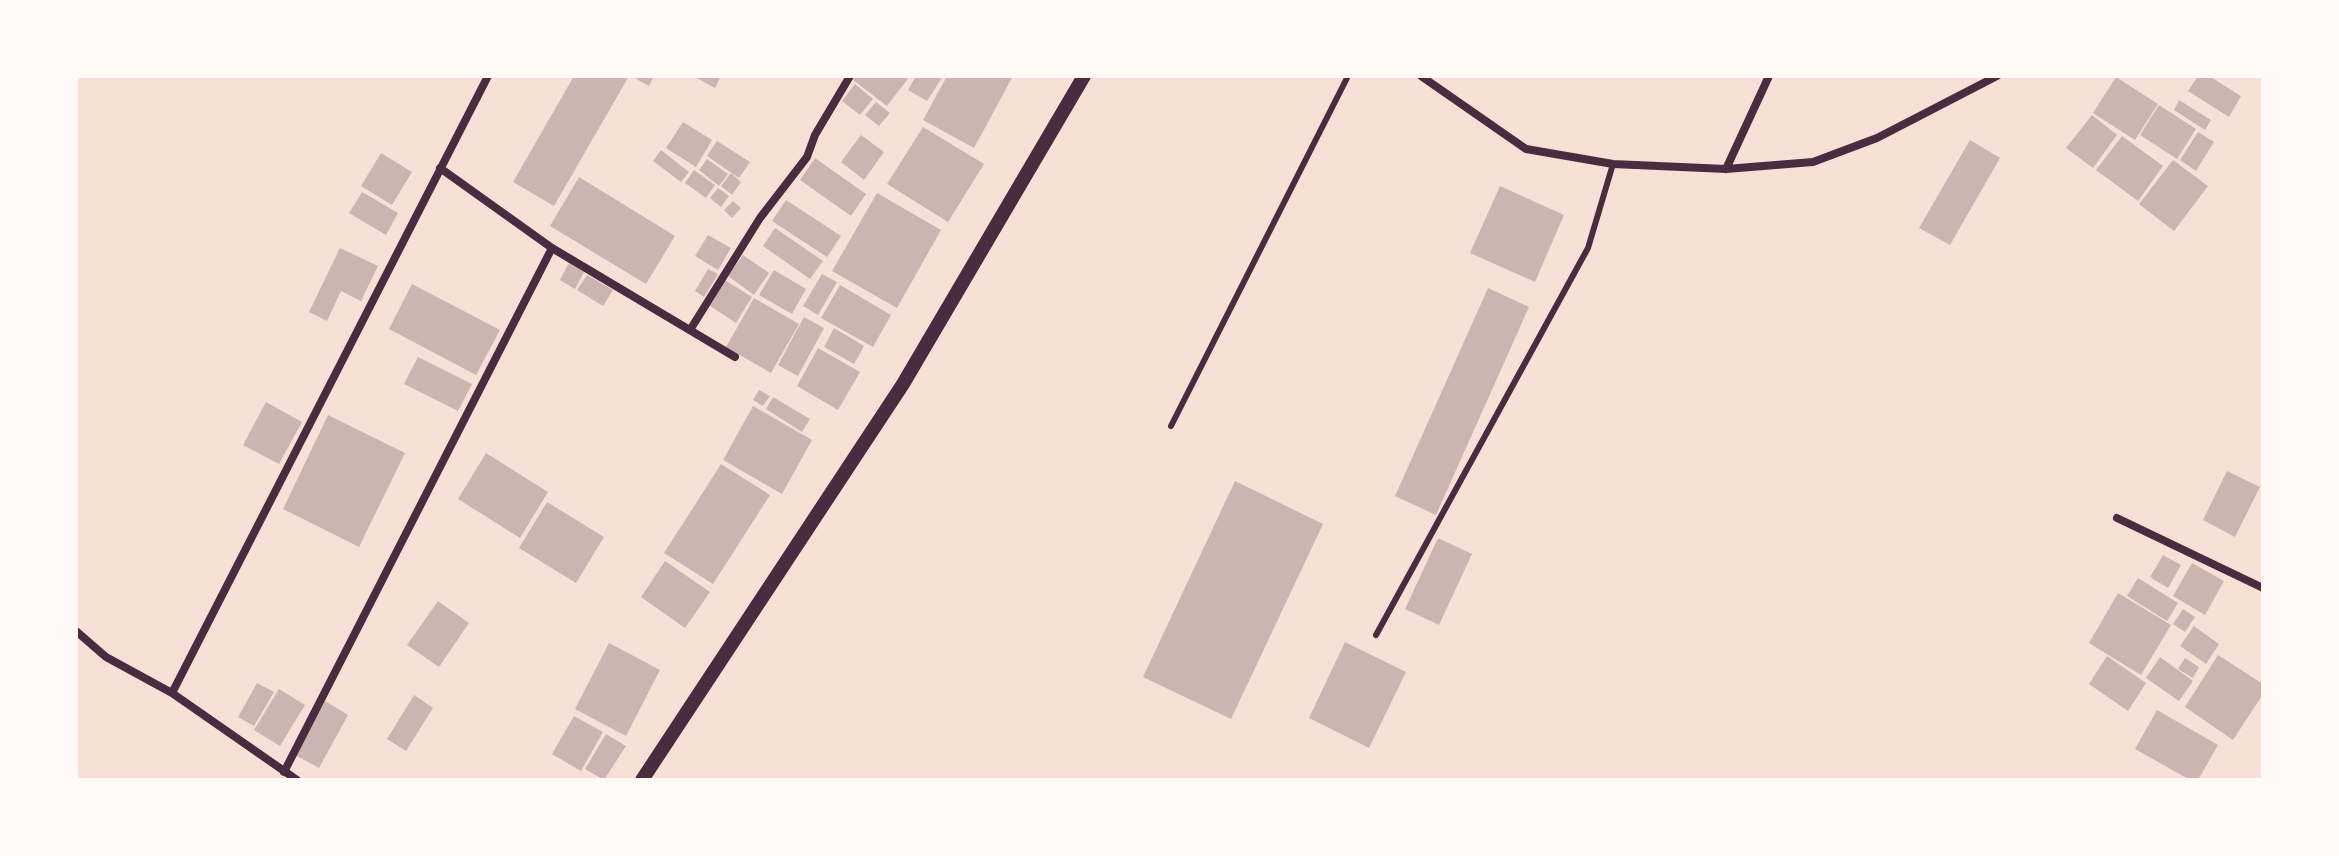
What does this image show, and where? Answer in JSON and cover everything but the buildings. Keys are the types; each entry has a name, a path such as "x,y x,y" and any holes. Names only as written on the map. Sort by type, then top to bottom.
{"street":[{"path":"172,693 488,76"},
{"path":"690,330 760,218 807,157 815,135 850,76"},
{"path":"642,780 903,384 1084,76"},
{"path":"1421,76 1526,149 1613,164 1726,169 1813,162 1877,138 1997,76"},
{"path":"1726,169 1769,76"},
{"path":"440,168 552,248 735,357"},
{"path":"284,772 552,248"},
{"path":"2117,518 2263,588"},
{"path":"76,631 106,657 172,693 297,780"}],"lane":[{"path":"1171,426 1348,76"},
{"path":"1376,635 1588,248 1613,164"}]}
